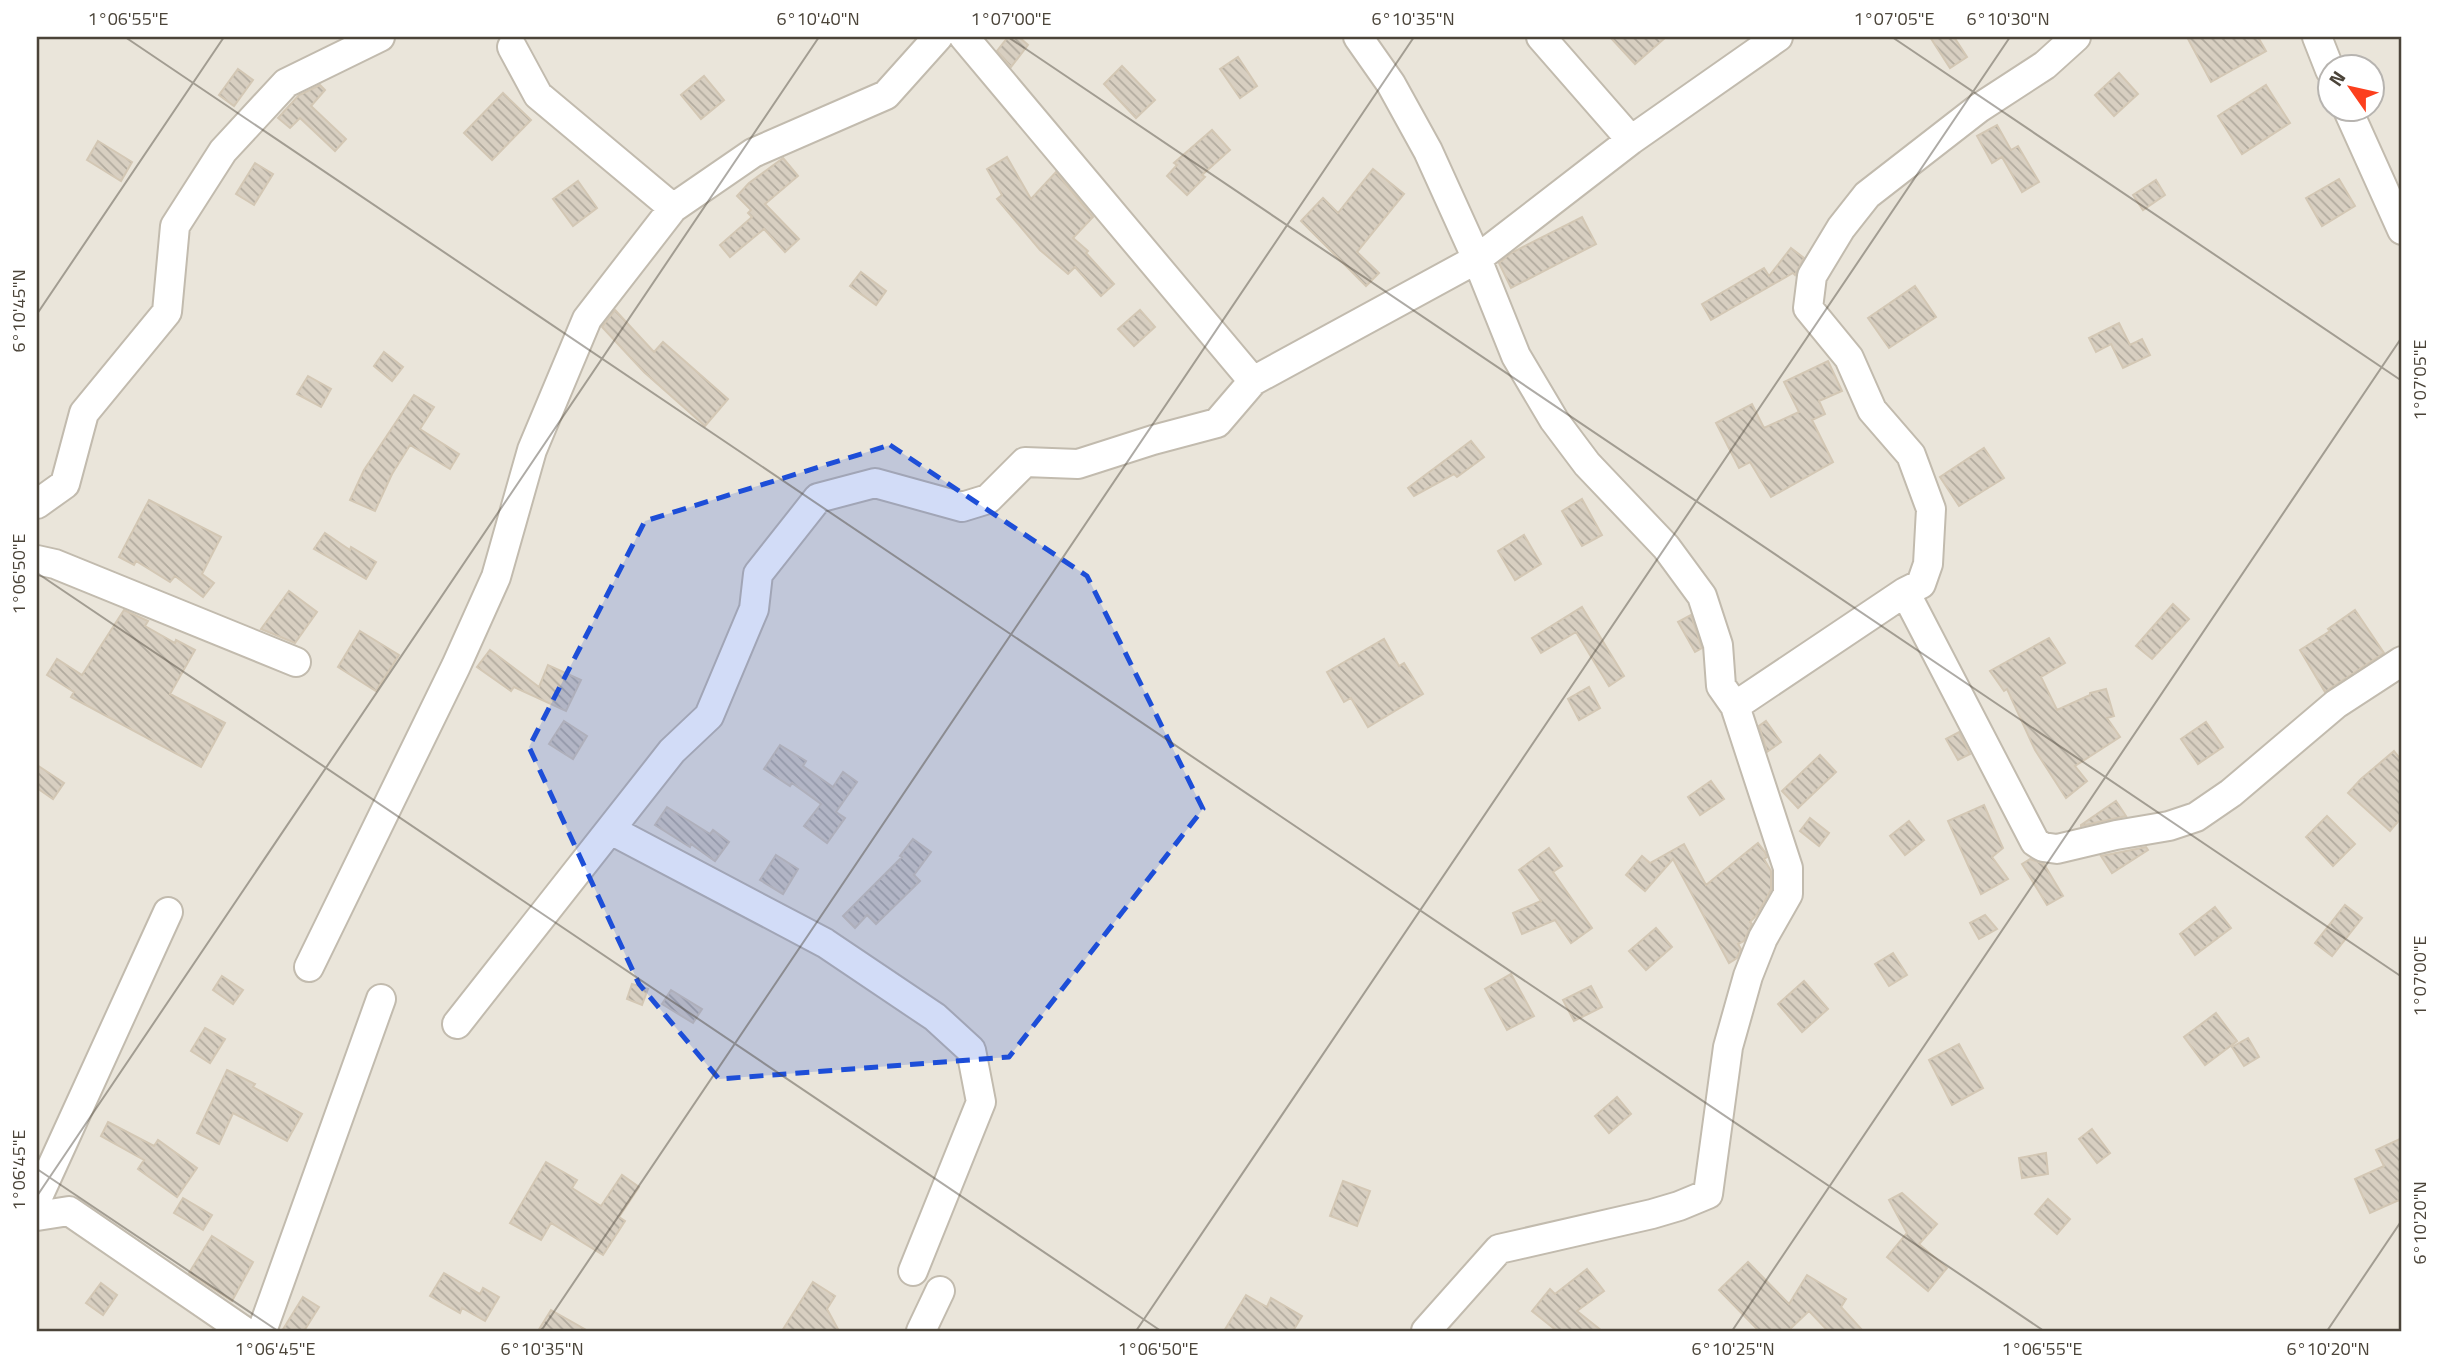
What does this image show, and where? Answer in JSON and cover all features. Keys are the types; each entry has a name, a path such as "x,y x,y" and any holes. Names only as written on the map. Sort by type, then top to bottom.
{"street":[{"path":"37,504 65,484 84,413 167,312 175,226 223,150 286,83 380,37"},
{"path":"309,967 456,666 496,577 532,450 587,319 673,208 753,153 886,95 937,37"},
{"path":"964,37 1253,381"},
{"path":"1359,37 1391,84 1428,151 1477,259 1516,356 1554,420 1587,464 1666,547 1702,596 1718,645 1721,686 1735,706 1788,868 1787,894 1763,938 1728,1047 1708,1194 1652,1214 1499,1249 1426,1331"},
{"path":"1541,37 1631,140"},
{"path":"457,1024 673,751 709,716 754,609 758,574 818,498 875,484 962,507 988,499 1025,462 1078,464 1217,423 1253,381 1477,259 1631,140 1778,37"},
{"path":"1735,706 1921,584 1928,564 1931,509 1911,456 1872,410 1849,358 1808,308 1812,276 1842,228 1867,195 1979,108 2045,65 2076,37"},
{"path":"517,40 538,95 673,208"},
{"path":"2354,122 2399,216"},
{"path":"37,560 55,564 296,662"},
{"path":"1905,592 2035,842 2043,847 2057,849 2196,817 2231,793 2336,704 2402,661"},
{"path":"611,830 825,943 935,1017 971,1050 981,1102 913,1271"},
{"path":"37,1199 168,912"},
{"path":"261,1331 381,999"},
{"path":"37,1216 69,1211 244,1331"},
{"path":"921,1331 940,1291"}],"highlighted area":[{"path":"890,445 1087,576 1203,809 1009,1057 719,1079 639,984 529,747 645,521"}],"shaded area":[{"path":"37,37 2402,37 2402,1331 37,1331"}],"building":[{"path":"1008,37 1019,37 1028,45 1011,67 997,51"},
{"path":"1610,37 1666,37 1635,64"},
{"path":"1930,37 1954,37 1967,57 1950,68"},
{"path":"2187,37 2258,37 2266,51 2211,82"},
{"path":"1238,57 1257,86 1240,98 1220,69"},
{"path":"1122,66 1155,100 1136,118 1104,84"},
{"path":"238,69 253,80 234,106 219,95"},
{"path":"2119,73 2138,94 2114,116 2095,95"},
{"path":"704,76 724,100 701,119 681,95"},
{"path":"320,85 325,90 311,106 346,139 335,151 300,118 290,128 278,118 299,95"},
{"path":"2266,85 2290,123 2242,154 2218,116"},
{"path":"503,93 531,120 492,160 464,133"},
{"path":"1997,125 2011,150 2018,146 2039,182 2022,192 2002,157 1992,163 1977,136"},
{"path":"1212,130 1230,150 1202,175 1205,177 1187,195 1167,176 1177,165 1174,163"},
{"path":"98,141 132,162 121,181 87,160"},
{"path":"1007,157 1031,199 1056,172 1093,217 1073,238 1088,251 1086,253 1114,284 1101,296 1075,267 1068,274 1040,250 997,199 1002,195 987,169"},
{"path":"783,158 798,176 765,204 799,239 785,252 764,229 730,257 720,245 752,217 748,213 751,210 737,196 749,183"},
{"path":"255,163 273,174 254,205 236,194"},
{"path":"1373,169 1404,194 1357,252 1379,273 1366,286 1301,221 1323,198 1338,213"},
{"path":"2339,179 2355,206 2322,226 2306,198"},
{"path":"2156,180 2165,195 2143,210 2133,195"},
{"path":"578,181 597,208 573,226 553,199"},
{"path":"1582,217 1596,244 1511,288 1499,263 1511,253"},
{"path":"1791,248 1804,258 1795,275 1793,273 1711,320 1702,304 1764,268 1769,276"},
{"path":"861,272 886,291 876,305 850,286"},
{"path":"1915,286 1936,317 1889,348 1868,318"},
{"path":"615,310 654,352 663,342 728,399 705,426 644,372 602,327"},
{"path":"1140,310 1155,327 1134,346 1118,329"},
{"path":"2119,323 2130,345 2142,339 2150,355 2123,368 2111,344 2096,352 2089,338"},
{"path":"384,352 403,367 392,381 374,366"},
{"path":"1828,361 1842,391 1819,401 1825,414 1812,420 1833,462 1771,497 1750,462 1739,468 1716,423 1752,404 1764,428 1799,412 1784,382"},
{"path":"308,376 331,389 321,407 297,394"},
{"path":"414,395 434,407 420,429 459,454 450,469 410,445 392,474 375,511 350,500 364,470"},
{"path":"1471,441 1484,457 1457,477 1454,474 1414,496 1408,488"},
{"path":"1984,448 2004,478 1959,506 1940,477"},
{"path":"1582,499 1602,535 1582,546 1562,511"},
{"path":"149,500 221,537 202,574 214,583 203,597 175,576 170,582 136,561 134,565 119,557"},
{"path":"325,533 350,550 351,547 376,562 366,579 314,549"},
{"path":"1524,535 1541,564 1515,580 1498,551"},
{"path":"289,591 317,612 295,643 261,629"},
{"path":"2173,604 2189,619 2152,659 2136,646"},
{"path":"1582,607 1624,676 1609,686 1576,632 1541,653 1532,638"},
{"path":"124,610 148,621 145,626 175,643 176,640 195,650 170,694 225,723 201,767 71,697 74,692 47,675 57,659 82,675"},
{"path":"2355,610 2384,653 2325,692 2300,650 2330,631 2328,629"},
{"path":"1691,615 1702,648 1695,652 1678,622"},
{"path":"360,631 399,655 376,691 338,667"},
{"path":"2049,638 2065,663 2041,677 2057,710 2090,693 2106,689 2114,716 2107,718 2120,737 2075,766 2087,781 2066,798 2035,750 2007,689 2004,691 1990,671"},
{"path":"1384,639 1399,666 1404,663 1423,694 1368,727 1351,698 1344,702 1327,672"},
{"path":"490,650 539,687 548,665 581,680 566,711 514,687 511,691 477,667"},
{"path":"1589,687 1600,708 1579,720 1568,699"},
{"path":"564,721 587,736 573,759 549,744"},
{"path":"1766,721 1781,742 1767,752 1759,726"},
{"path":"2206,722 2223,747 2198,764 2181,739"},
{"path":"1959,732 1970,754 1958,760 1946,739"},
{"path":"780,745 806,761 803,766 833,787 843,772 857,782 836,812 845,818 827,843 804,826 821,804 792,783 790,786 764,769"},
{"path":"2394,751 2402,761 2402,817 2390,831 2348,793"},
{"path":"1820,755 1836,772 1798,808 1782,791"},
{"path":"37,765 64,783 53,799 37,788"},
{"path":"1711,781 1724,799 1700,815 1688,797"},
{"path":"2116,801 2126,816 2081,826 2081,825"},
{"path":"1984,805 2003,848 1992,857 2008,879 1981,894 1948,821"},
{"path":"667,807 710,834 713,830 729,842 715,861 691,844 690,847 655,825"},
{"path":"2327,816 2355,844 2333,866 2306,837"},
{"path":"1810,818 1829,833 1819,846 1800,831"},
{"path":"1909,821 1924,840 1905,855 1890,836"},
{"path":"913,839 931,852 914,875 920,881 876,924 867,915 855,928 843,916 902,857 900,856"},
{"path":"1758,843 1765,852 1767,857 1764,859 1771,871 1771,890 1750,922 1752,924 1744,941 1738,944 1741,949 1737,958 1729,963 1673,859 1645,891 1626,875 1642,856 1650,863 1684,844 1706,885"},
{"path":"2146,847 2148,850 2112,873 2101,856"},
{"path":"1549,848 1562,866 1553,872 1592,928 1571,943 1555,920 1522,934 1513,913 1541,901 1519,870"},
{"path":"776,855 798,869 783,894 760,880"},
{"path":"2030,859 2044,864 2063,896 2047,905 2022,864"},
{"path":"2345,905 2362,918 2332,956 2315,943"},
{"path":"2215,907 2231,928 2195,955 2180,934"},
{"path":"1985,915 1997,929 1979,939 1970,923"},
{"path":"1656,928 1672,947 1646,970 1629,951"},
{"path":"1893,953 1907,975 1889,986 1875,964"},
{"path":"1511,974 1534,1016 1507,1030 1485,989"},
{"path":"222,976 243,990 233,1004 213,990"},
{"path":"1804,981 1828,1009 1802,1032 1778,1004"},
{"path":"632,984 648,989 642,1005 627,999"},
{"path":"1591,986 1602,1007 1574,1021 1563,1000"},
{"path":"671,990 702,1009 693,1023 662,1004"},
{"path":"2216,1013 2237,1041 2205,1065 2184,1037"},
{"path":"205,1028 225,1039 210,1063 191,1051"},
{"path":"2248,1038 2259,1057 2244,1066 2232,1047"},
{"path":"1959,1044 1983,1088 1952,1105 1929,1060"},
{"path":"227,1070 302,1114 287,1141 233,1113 219,1144 197,1133"},
{"path":"1617,1097 1631,1114 1609,1133 1595,1116"},
{"path":"108,1122 154,1146 158,1140 197,1168 177,1197 138,1169 144,1160 101,1136"},
{"path":"2092,1129 2110,1153 2097,1163 2079,1139"},
{"path":"2402,1138 2402,1206 2399,1200 2370,1213 2355,1179 2384,1166 2376,1150"},
{"path":"2046,1153 2048,1174 2022,1178 2019,1158"},
{"path":"546,1162 577,1180 572,1188 601,1206 622,1175 639,1187 619,1217 625,1221 603,1255 551,1223 541,1240 510,1223"},
{"path":"1343,1181 1370,1191 1357,1226 1330,1216"},
{"path":"1902,1193 1937,1224 1919,1244 1947,1268 1928,1291 1887,1257 1907,1233 1889,1200"},
{"path":"183,1198 212,1215 203,1230 174,1213"},
{"path":"2048,1199 2070,1219 2057,1234 2035,1214"},
{"path":"212,1236 253,1262 232,1301 189,1273"},
{"path":"1748,1262 1789,1304 1807,1275 1846,1299 1841,1307 1863,1331 1828,1331 1809,1311 1788,1331 1759,1331 1719,1290"},
{"path":"1587,1269 1604,1291 1577,1311 1602,1331 1557,1331 1532,1311 1550,1289 1555,1294"},
{"path":"444,1273 480,1294 483,1288 499,1297 485,1321 462,1308 460,1313 430,1296"},
{"path":"813,1282 835,1296 827,1309 839,1331 782,1331"},
{"path":"101,1283 117,1295 103,1315 86,1303"},
{"path":"1246,1295 1267,1307 1271,1298 1302,1316 1293,1331 1224,1331"},
{"path":"303,1297 319,1307 304,1331 282,1331"},
{"path":"551,1310 588,1331 538,1331"}]}
